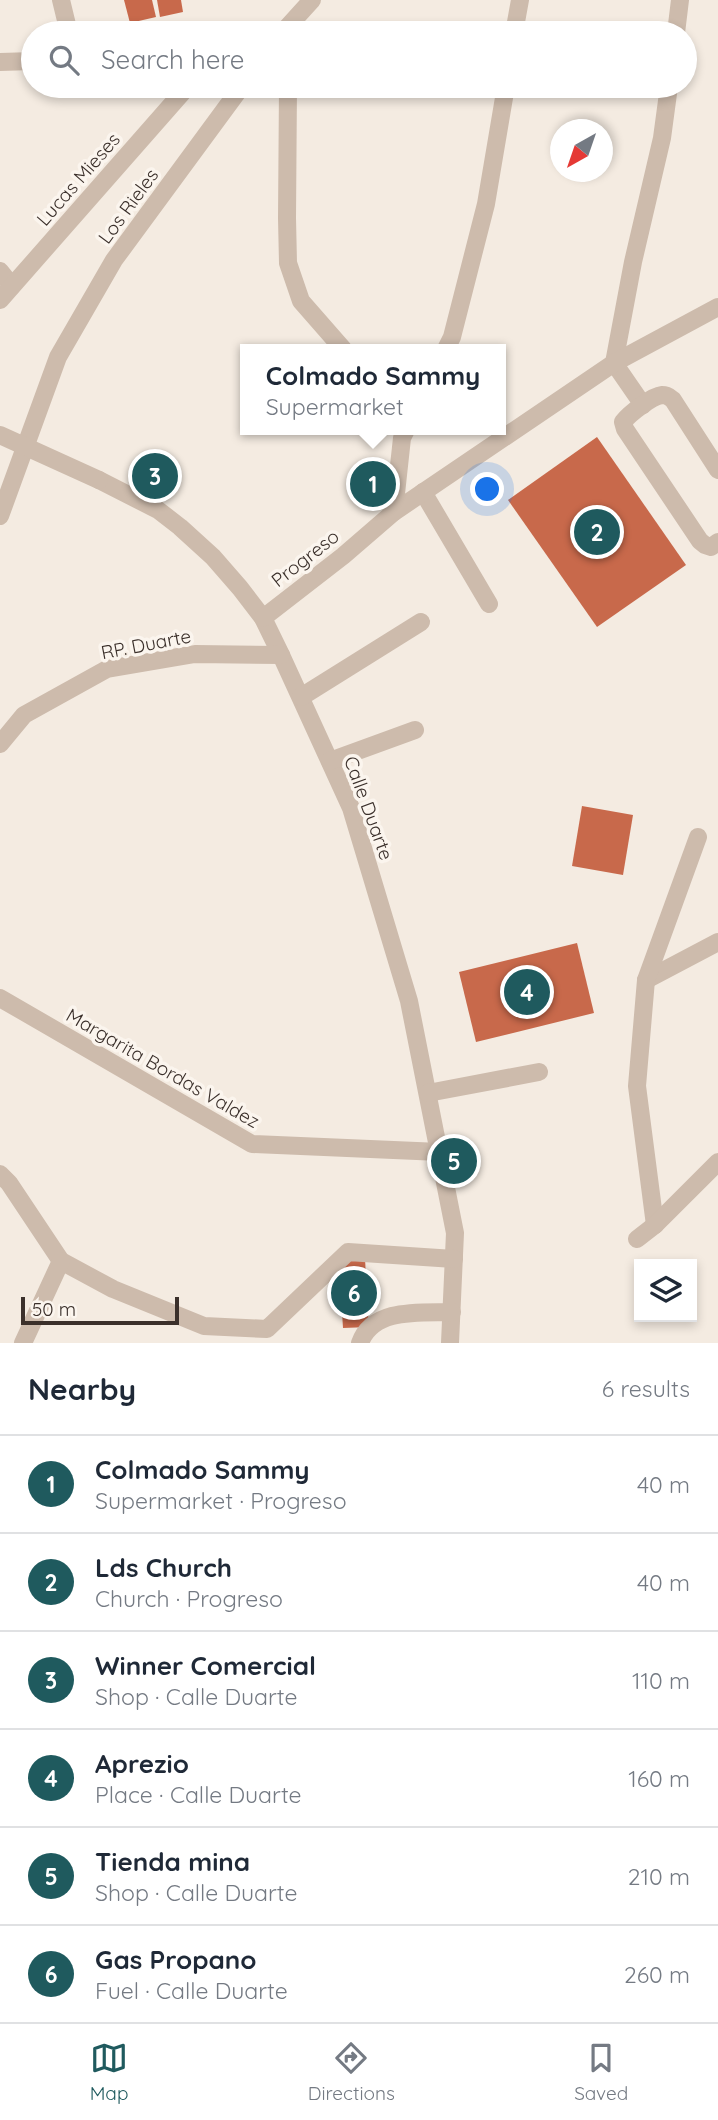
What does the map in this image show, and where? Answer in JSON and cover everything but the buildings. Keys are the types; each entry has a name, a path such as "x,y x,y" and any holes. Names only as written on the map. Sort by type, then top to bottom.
{"street":[{"path":"61,0 66,21"},
{"path":"295,21 313,0"},
{"path":"516,21 520,0"},
{"path":"677,21 680,0"},
{"path":"0,62 21,61"},
{"name":"Lucas Mieses","path":"0,300 177,98"},
{"name":"Los Rieles","path":"0,516 58,357 114,260 233,98"},
{"path":"288,98 288,263 301,301 339,344"},
{"path":"448,344 486,204 504,98"},
{"path":"643,405 614,363 633,262 662,138 667,98"},
{"path":"0,271 12,286"},
{"name":"Progreso","path":"262,618 343,556 394,512 614,363 718,307"},
{"path":"718,470 673,400 667,396 660,395 643,405 623,422 625,429 700,541 711,547 718,542"},
{"name":"Calle Duarte","path":"0,435 158,510 180,527 213,557 240,588 262,618 281,655 351,808 409,1000 455,1233 450,1343"},
{"path":"394,512 404,435"},
{"path":"424,492 489,604"},
{"path":"301,697 421,622"},
{"name":"RP. Duarte","path":"0,744 24,715 107,669 195,654 281,655"},
{"path":"330,761 415,730"},
{"path":"655,1225 637,1086 646,980 698,837"},
{"path":"646,980 718,944"},
{"name":"Margarita Bordas Valdez","path":"0,998 252,1144 440,1152"},
{"path":"428,1093 539,1072"},
{"path":"637,1239 655,1225 718,1162"},
{"path":"0,1174 9,1183 61,1261 113,1289 204,1326 267,1329 348,1252 454,1259"},
{"path":"23,1343 61,1261"},
{"path":"360,1343 368,1329 392,1314 452,1312"}],"place":[{"name":"Winner Comercial","path":"155,476"},
{"name":"Colmado Sammy","path":"373,484"},
{"name":"Lds Church","path":"597,532"},
{"name":"Aprezio","path":"527,992"},
{"name":"Tienda mina","path":"454,1161"},
{"name":"Gas Propano","path":"354,1293"}]}
